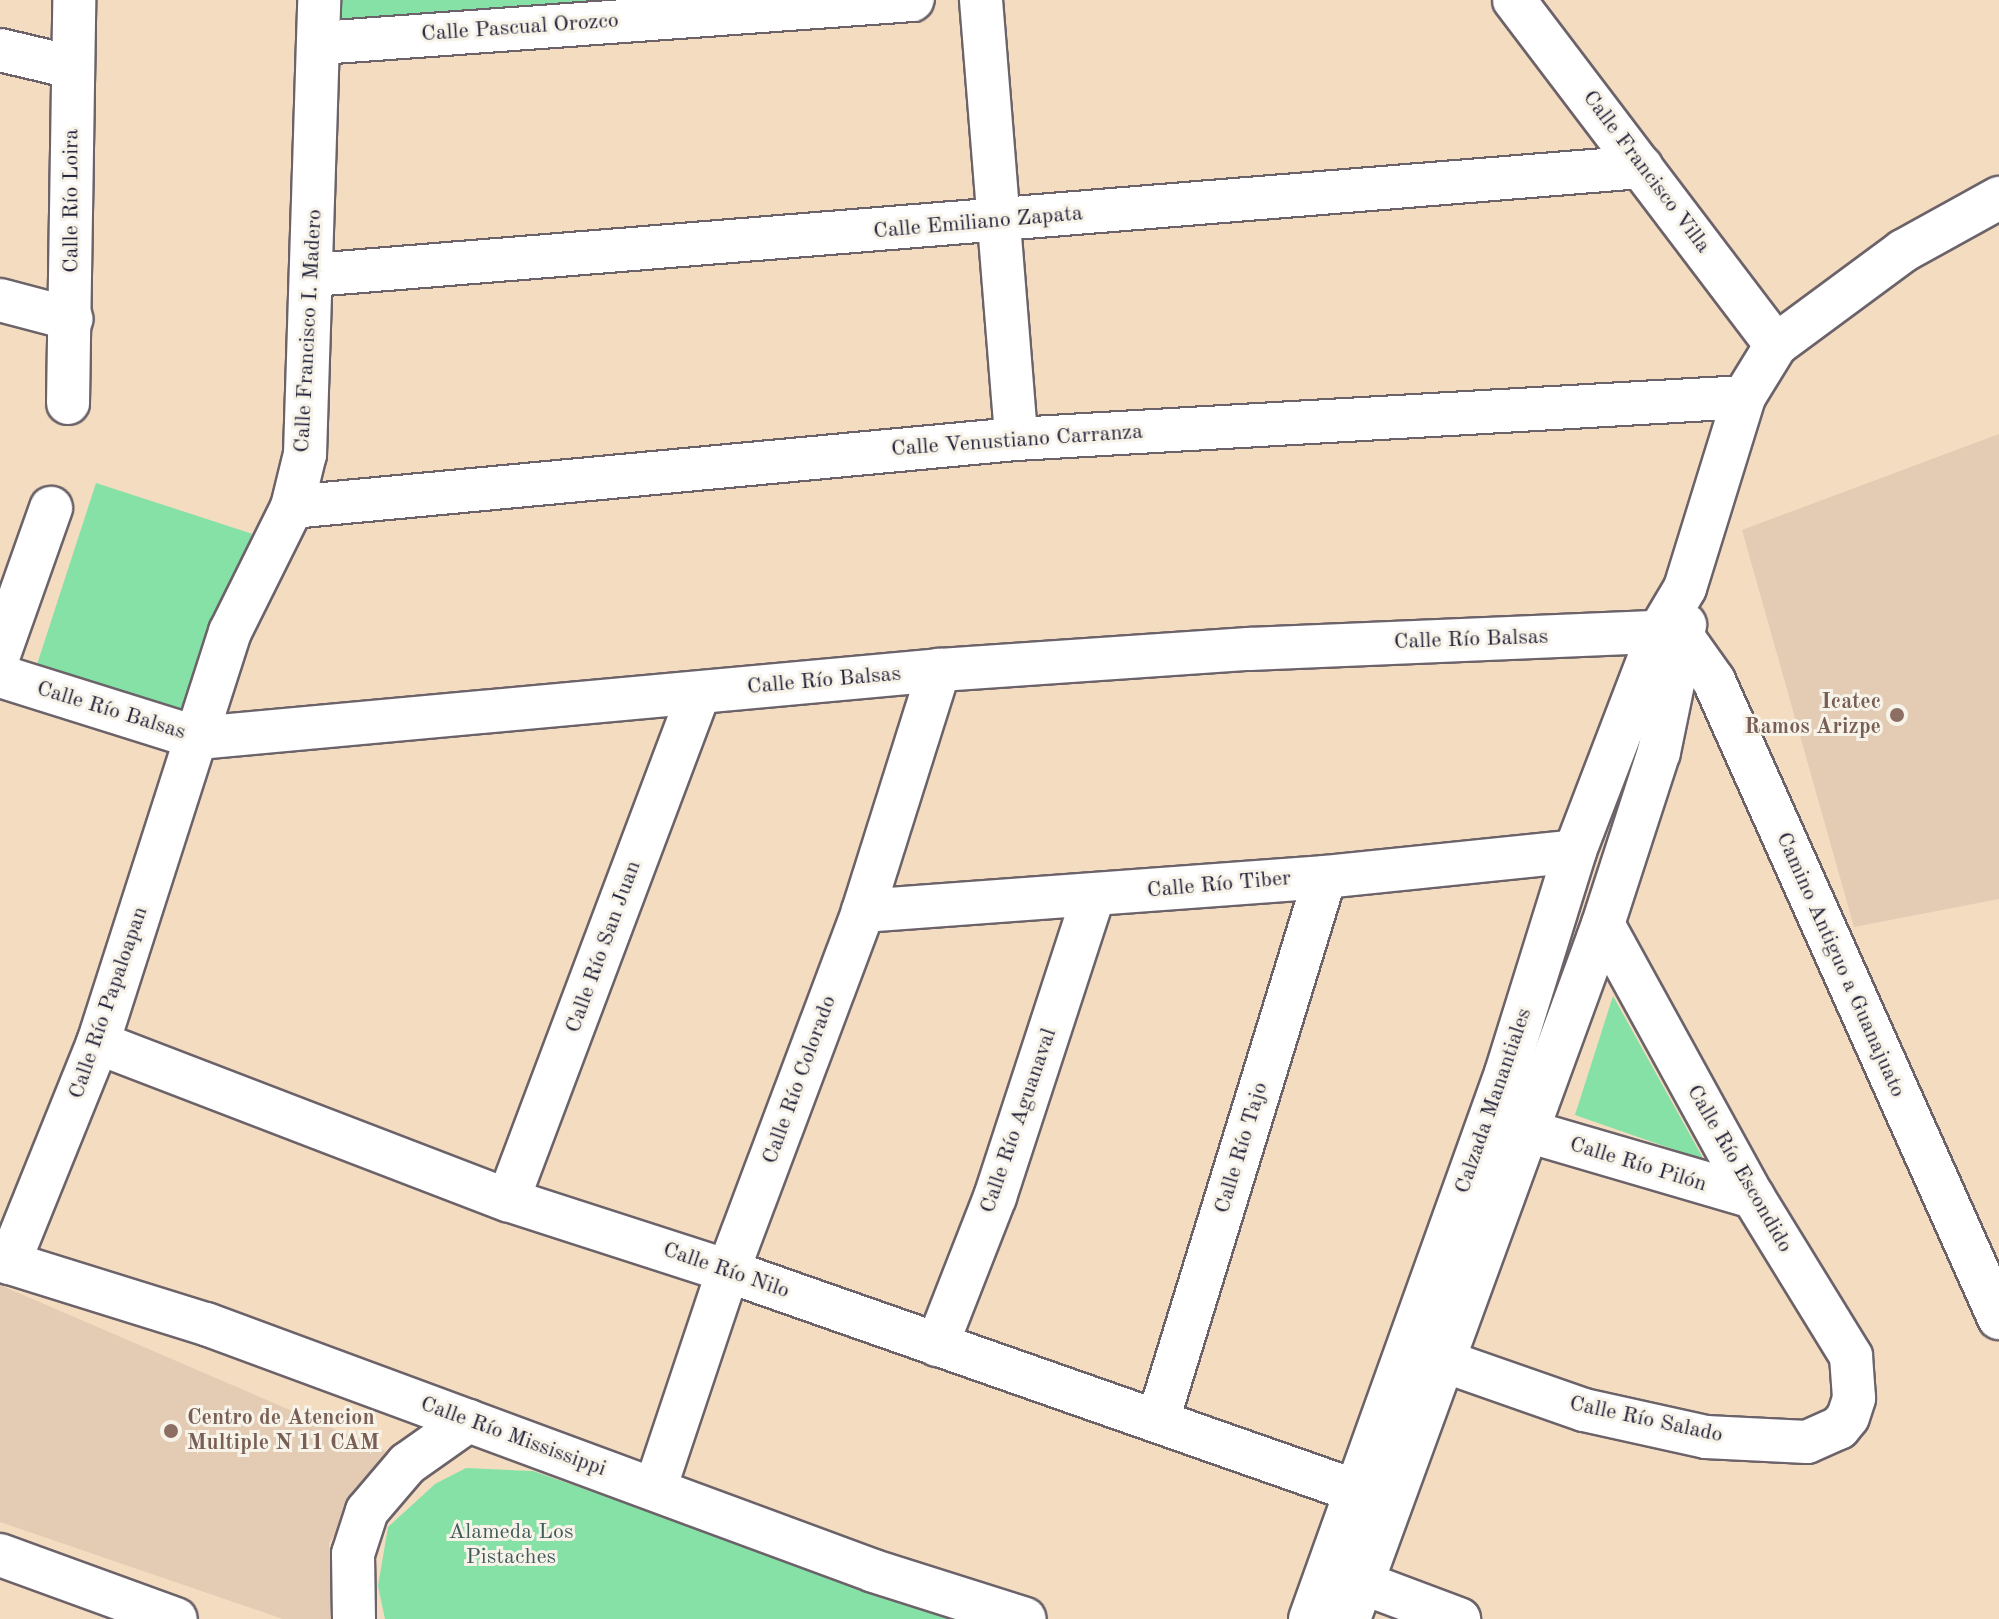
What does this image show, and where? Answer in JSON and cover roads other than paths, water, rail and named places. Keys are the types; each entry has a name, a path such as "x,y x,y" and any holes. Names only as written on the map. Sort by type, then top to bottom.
{"street":[{"name":"Calle Río Loira","path":"68,403 72,319 74,0"},
{"name":"Calle Francisco I. Madero","path":"198,738 230,632 292,507 305,454 313,275 319,0"},
{"name":"Calle Pascual Orozco","path":"320,43 912,0"},
{"path":"981,0 1016,439"},
{"name":"Calle Francisco Villa","path":"1514,0 1776,345"},
{"path":"0,50 72,67"},
{"name":"Calle Emiliano Zapata","path":"313,275 1642,167"},
{"name":"Calzada Manantiales","path":"1354,1600 1524,1130 1603,924 1659,752 1672,636 1744,397 1776,345 1903,251 1999,198"},
{"path":"0,300 72,319"},
{"name":"Calle Venustiano Carranza","path":"292,507 1016,439 1744,397"},
{"path":"0,652 11,575 51,508"},
{"name":"Calzada Manantiales","path":"1310,1619 1506,1073 1575,851 1672,636"},
{"name":"Calle Río Balsas","path":"0,676 198,738 939,670 1249,649 1672,636"},
{"name":"Camino Antiguo a Guanajuato","path":"1672,636 1714,681 1999,1318"},
{"name":"Calle Río Colorado","path":"655,1489 728,1271 863,911 939,670"},
{"name":"Calle Río San Juan","path":"508,1200 699,693"},
{"name":"Calle Río Papaloapan","path":"4,1262 98,1043 198,738"},
{"name":"Calle Río Tiber","path":"863,911 1325,877 1575,851"},
{"name":"Calle Río Tajo","path":"1158,1420 1325,877"},
{"name":"Calle Río Aguanaval","path":"937,1345 995,1197 1094,895"},
{"name":"Calle Río Escondido","path":"1603,924 1753,1197 1851,1356 1854,1398 1848,1417"},
{"name":"Calle Río Nilo","path":"98,1043 508,1200 728,1271 1356,1491"},
{"name":"Calle Río Pilón","path":"1524,1130 1753,1197"},
{"name":"Calle Río Mississippi","path":"4,1262 206,1324 874,1571 1025,1619"},
{"name":"Calle Río Salado","path":"1441,1360 1584,1410 1706,1437 1807,1442 1839,1428 1848,1417"},
{"path":"354,1619 355,1536 367,1511 407,1464 468,1421"},
{"path":"0,1555 69,1603 176,1619"},
{"path":"1354,1600 1459,1619"}],"place":[{"name":"Icatec Ramos Arizpe","path":"1897,715"},
{"name":"Centro de Atencion Multiple N 11 CAM","path":"171,1431"}],"park label":[{"name":"Alameda Los Pistaches","path":"511,1544"}]}
